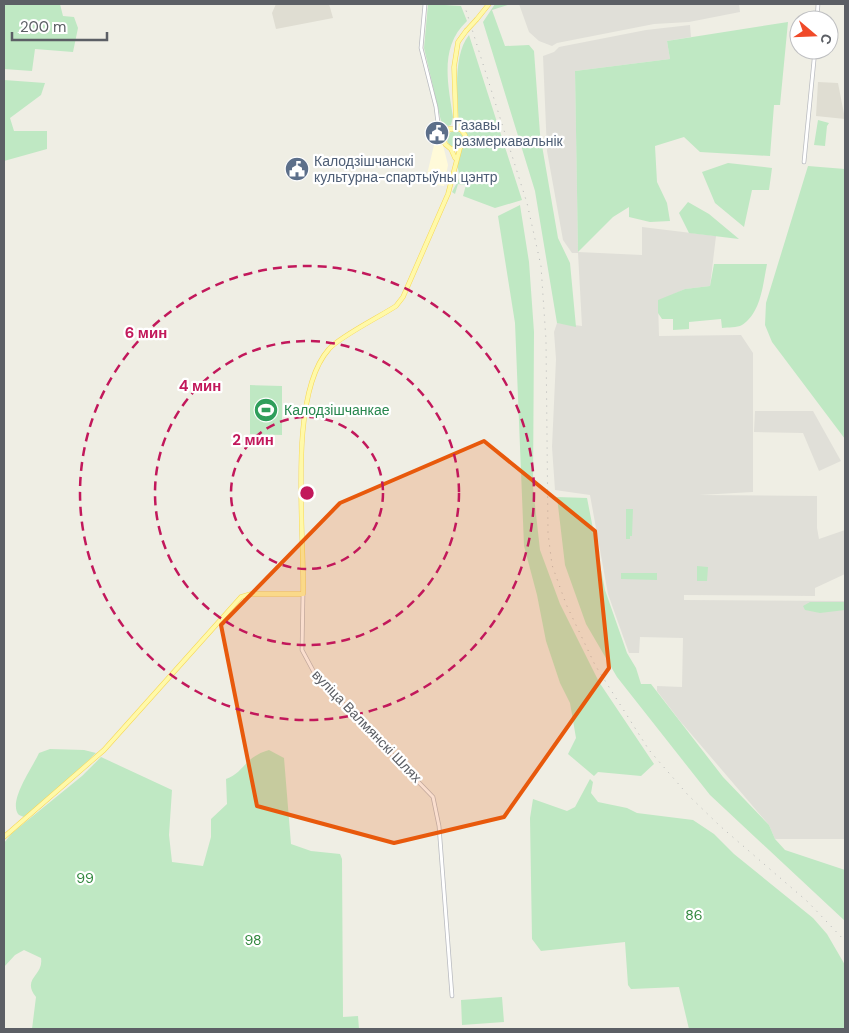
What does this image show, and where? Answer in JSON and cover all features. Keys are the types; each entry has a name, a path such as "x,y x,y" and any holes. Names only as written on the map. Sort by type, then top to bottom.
{"main road":[{"path":"451,149 460,148 465,138 456,123 454,58 458,42 489,4"},
{"path":"456,123 444,136 445,144 451,149 456,160"},
{"path":"451,129 459,129"},
{"name":"вуліца Валмянскі Шлях","path":"303,594 302,431 312,383 329,349 396,306 403,297 448,194 460,148"},
{"path":"4,837 104,750 241,597 251,594 303,594"}],"street":[{"path":"425,4 421,36 422,55 436,107 438,123 442,128 444,136"},
{"path":"804,162 814,60"},
{"path":"442,128 451,129"},
{"name":"вуліца Валмянскі Шлях","path":"303,594 302,650 312,669 321,682 433,797 439,826 452,996"}],"highlighted area":[{"path":"484,441 595,531 609,668 504,817 394,843 257,806 221,625 340,503"}],"shaded area":[{"path":"276,4 329,4 333,18 276,29 272,13"},
{"path":"519,4 739,4 740,12 689,22 654,24 557,43 552,46 539,41 529,32"},
{"path":"690,25 691,37 667,41 670,59 575,71 578,252 642,255 642,227 716,236 710,286 685,289 658,301 659,336 741,335 753,353 753,492 699,495 817,496 819,539 845,530 845,574 815,588 815,596 684,595 684,600 845,601 845,839 775,839 769,825 680,721 657,691 657,686 682,687 683,638 640,637 639,653 629,653 608,594 590,495 555,490 552,447 556,359 554,332 557,323 582,326 578,253 572,253 563,240 547,151 543,56 554,52 559,47 646,30"},
{"path":"818,82 838,83 845,119 816,116"},
{"path":"434,145 443,145 448,165 444,186 425,183"},
{"path":"755,411 813,411 841,461 819,471 803,433 754,432"}],"green space":[{"path":"4,4 60,4 63,16 74,17 78,28 73,52 35,49 32,71 4,69"},
{"path":"428,4 461,6 467,21 458,31 452,42 449,54 448,79 453,117 451,125 448,126 441,121 424,48"},
{"path":"495,4 511,4 492,10 505,46 529,45 534,51 540,134 558,238 570,263 576,327 557,323 535,191 483,22"},
{"path":"788,22 780,105 774,105 770,156 700,152 684,137 655,146 657,182 667,203 670,221 650,222 629,217 629,207 613,217 578,252 575,71 670,59 667,41"},
{"path":"469,35 522,200 495,208 463,196 466,185 458,184 455,194 452,192 460,177 457,165 461,149 467,140 459,122 457,77 460,53"},
{"path":"4,80 45,83 41,95 10,118 14,131 47,131 47,149 4,161"},
{"path":"818,120 829,123 825,146 814,145"},
{"path":"452,131 458,131 463,136 461,145 452,147 447,142 447,136"},
{"path":"728,163 772,168 769,190 752,190 744,227 715,203 702,172"},
{"path":"808,166 845,169 845,439 772,342 765,325 766,303"},
{"path":"688,202 709,214 739,239 689,233 679,213"},
{"path":"520,205 529,262 534,332 533,487 540,550 560,604 599,682 654,764 641,776 598,772 594,776 568,754 576,738 570,703 560,683 546,641 537,595 524,546 515,323 498,216"},
{"path":"714,264 767,264 760,298 753,313 748,320 738,327 722,328 721,319 689,322 689,329 673,330 673,319 662,319 658,313 658,300 685,289 710,286"},
{"name":"Калодзішчанкае","path":"250,385 282,386 282,435 250,434"},
{"path":"557,497 587,498 605,590 627,653 636,668 641,684 651,684 723,777 769,825 775,839 785,850 845,870 845,921 710,795 617,677 586,624 565,565"},
{"path":"626,509 633,509 632,536 630,536 630,539 626,539"},
{"path":"697,566 708,567 707,581 697,581"},
{"path":"621,573 657,573 657,580 621,579"},
{"path":"810,602 845,602 845,610 820,613 805,610 803,606"},
{"path":"50,749 84,750 96,753 68,780 24,817 19,815 16,809 16,802 22,784 39,753"},
{"path":"269,750 284,758 291,844 311,851 340,854 342,859 343,1017 358,1016 359,1029 32,1029 36,997 31,985 41,964 41,958 24,950 15,955 4,967 4,843 12,833 82,776 101,757 172,790 169,835 172,862 203,866 211,837 211,819 227,804 226,779 237,773 254,757"},
{"name":"86","path":"590,779 593,782 591,793 598,802 627,808 637,813 693,820 714,834 734,854 813,918 827,934 845,965 845,1029 689,1029 679,987 631,989 628,985 625,942 541,951 532,939 530,818 533,799 567,811 575,807"},
{"path":"502,997 504,1022 462,1025 461,1000"}],"railway":[{"path":"464,4 527,203 541,266 546,340 548,533 552,565 566,604 595,665 649,750 688,795 720,826 808,902 845,941"}],"place":[{"name":"Газавы размеркавальнік","path":"437,133"},
{"name":"Калодзішчанскі культурна-спартыўны цэнтр","path":"297,169"},
{"name":"Калодзішчанкае","path":"266,410"}],"park label":[{"name":"99","path":"85,878"},
{"name":"98","path":"253,940"}]}
